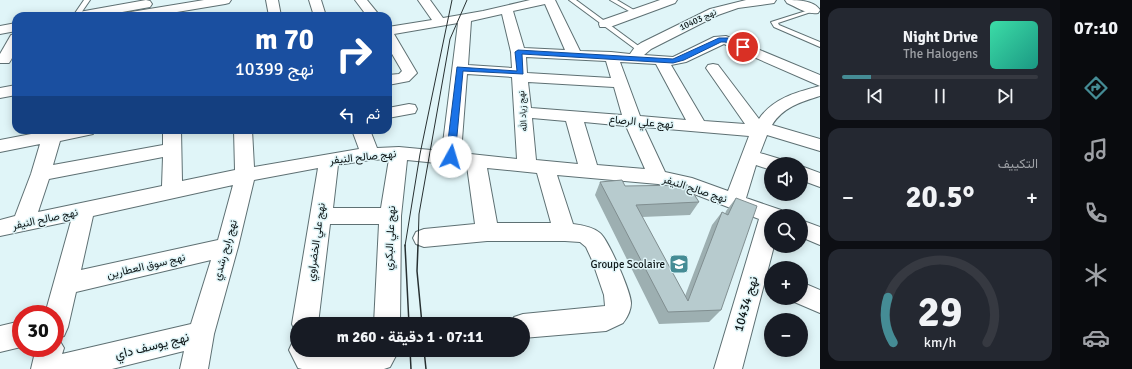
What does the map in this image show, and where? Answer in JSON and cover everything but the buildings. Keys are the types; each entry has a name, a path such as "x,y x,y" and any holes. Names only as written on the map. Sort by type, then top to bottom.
{"street":[{"path":"272,0 274,12"},
{"path":"314,0 318,12"},
{"path":"361,0 371,12"},
{"path":"424,0 434,12 440,23"},
{"path":"392,30 507,11 545,0"},
{"path":"549,0 574,54"},
{"path":"605,24 671,0"},
{"name":"نهج 10403","path":"637,54 674,31 714,12 736,6 770,0"},
{"path":"791,0 816,11"},
{"path":"152,12 221,1 218,12"},
{"path":"126,12 173,8"},
{"name":"نهج زياد الله","path":"507,11 518,52 523,112 536,166 565,232"},
{"path":"451,157 466,19"},
{"path":"0,30 12,28"},
{"path":"518,52 611,56 637,54 661,60 677,60 717,41 726,40 820,81"},
{"path":"7,59 12,47"},
{"path":"392,80 404,78 409,73 409,71 393,53"},
{"path":"611,56 633,121 658,176"},
{"path":"661,60 699,127"},
{"path":"713,68 760,129"},
{"path":"460,69 619,83"},
{"path":"0,93 12,91"},
{"path":"734,202 760,129 777,108 787,102 820,91"},
{"path":"392,112 409,110"},
{"name":"نهج علي الرصاع","path":"523,112 699,127 760,129 820,145"},
{"path":"574,117 589,170"},
{"path":"0,146 39,136 55,134"},
{"path":"172,134 172,191"},
{"name":"نهج رابح رشدي","path":"194,369 201,334 227,247 246,175 248,134"},
{"path":"362,134 370,154"},
{"path":"23,223 41,174 39,136"},
{"path":"41,174 172,149"},
{"name":"نهج صالح النيفر","path":"0,228 246,175 329,160 370,154 399,152 536,166 658,176 685,183 764,213"},
{"name":"نهج علي البكري","path":"387,317 390,216 399,152"},
{"path":"751,156 764,161"},
{"name":"نهج علي الخضراوي","path":"306,317 329,160"},
{"path":"476,160 487,232"},
{"path":"808,176 820,180"},
{"path":"60,305 84,210"},
{"path":"320,216 390,216"},
{"path":"808,231 820,236"},
{"path":"424,238 487,232 565,232 583,235 594,241 599,250 618,301 617,310 614,315 606,319 530,325"},
{"name":"نهج سوق العطارين","path":"66,284 227,247"},
{"name":"نهج 10434","path":"728,369 763,275 766,253"},
{"path":"808,296 820,302"},
{"name":"نهج يوسف داي","path":"57,369 201,334"},
{"path":"0,339 12,336"},
{"path":"45,369 48,357"},
{"path":"307,357 316,361 354,357"}],"lane":[{"path":"79,12 87,0"},
{"path":"572,0 605,24 637,54"},
{"path":"612,0 636,13"},
{"path":"816,11 774,22 776,26 820,45"}],"tram line":[{"path":"405,246 420,154 452,0"},
{"path":"418,246 419,214 450,39 467,0"},
{"path":"418,245 417,271 421,317"},
{"path":"405,246 409,317"},
{"path":"410,357 411,369"},
{"path":"425,357 426,369"}],"place":[{"name":"Groupe Scolaire","path":"679,264"}],"route":[{"path":"451,157 460,69 520,73 518,52 673,61 681,59 722,39 731,41 743,47"}]}
